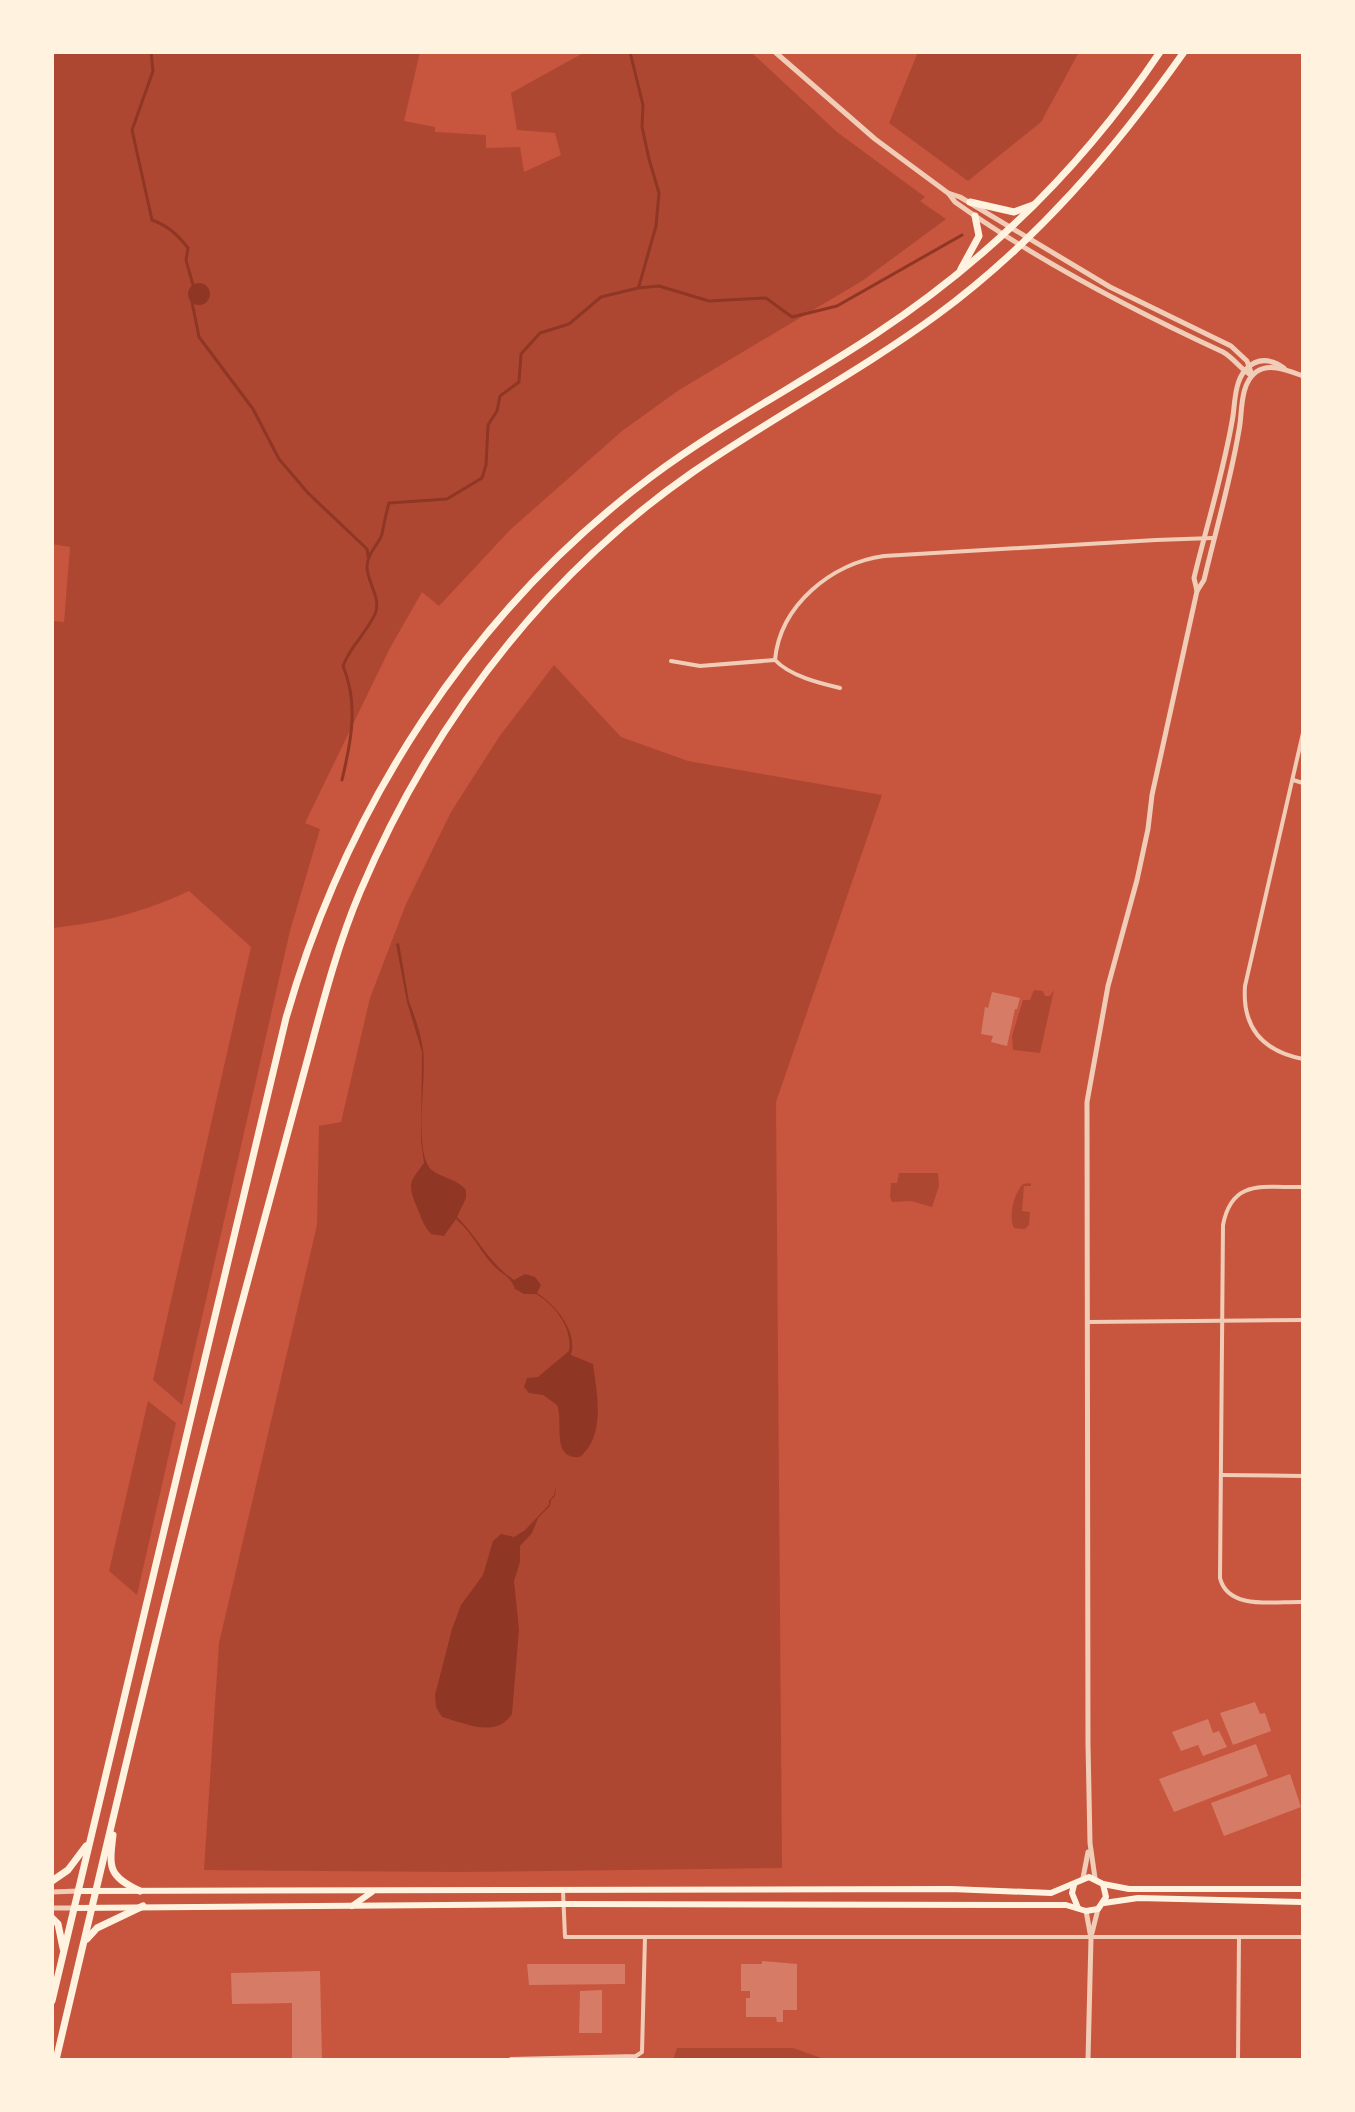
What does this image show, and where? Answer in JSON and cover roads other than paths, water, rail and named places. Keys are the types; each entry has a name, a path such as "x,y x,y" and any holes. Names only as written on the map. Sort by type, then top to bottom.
{"main road":[{"path":"52,2001 272,1075 305,955 335,878 383,783 461,665 516,600 581,535 624,498 690,450 874,335 958,275 1011,230 1039,201 1108,124 1160,52"},
{"path":"56,2060 155,1638 209,1427 342,940 392,821 452,718 496,657 553,593 650,504 715,457 891,347 961,296 1020,246 1091,173 1184,52"},
{"path":"970,202 1014,212 1039,201"},
{"path":"958,275 979,236 975,216"},
{"path":"189,1424 209,1427"},
{"path":"118,1797 110,1866 120,1881 140,1891"},
{"path":"52,1881 62,1876 77,1860 92,1834"},
{"path":"78,1891 962,1889 1038,1894 1074,1885 1083,1878 1095,1878 1103,1884 1129,1889 1303,1889"},
{"path":"74,1908 563,1904 1066,1905 1086,1911 1098,1909 1104,1903 1106,1890 1103,1884"},
{"path":"1074,1885 1073,1901 1078,1908"},
{"path":"900,1889 900,1905"},
{"path":"340,1891 357,1905"},
{"path":"357,1905 374,1891"},
{"path":"1104,1903 1138,1898 1303,1902"},
{"path":"84,1942 97,1928 143,1906"},
{"path":"52,1918 58,1924 64,1950"}],"street":[{"path":"775,52 875,139 948,193 970,202 1011,230 1121,293 1231,346 1241,353 1252,375"},
{"path":"948,193 955,202 1020,246 1227,354 1252,375"},
{"path":"1197,591 1194,578 1220,481 1237,388 1244,371 1260,361 1270,360 1303,376"},
{"path":"1095,1878 1090,1843 1088,1744 1089,1090 1108,986 1148,829 1152,795 1197,591 1204,580 1228,483 1244,391 1252,375 1268,368 1288,370"},
{"path":"1220,481 1228,483"},
{"path":"775,660 781,636 801,601 829,576 862,561 884,556 1213,538"},
{"path":"671,661 700,666 775,660 813,681 840,688"},
{"path":"1303,733 1243,1006 1250,1026 1265,1043 1285,1056 1303,1059"},
{"path":"1293,780 1303,783"},
{"path":"1303,1187 1244,1191 1233,1197 1226,1207 1223,1225 1220,1578 1222,1589 1239,1601 1303,1602"},
{"path":"1088,1322 1303,1320"},
{"path":"1221,1475 1303,1476"},
{"path":"1083,1878 1090,1843"},
{"path":"52,1892 78,1891"},
{"path":"563,1891 565,1937 1303,1937"},
{"path":"52,1908 74,1908"},
{"path":"1091,1938 1098,1909"},
{"path":"1086,1911 1091,1938 1088,2060"},
{"path":"511,2059 636,2056 642,2052 645,1937"},
{"path":"1238,2060 1239,1937"}],"waterway":[{"path":"151,52 153,71 132,130 152,220 172,231 188,248 186,260 193,285"},
{"path":"630,52 643,105 642,127 659,193 656,226 639,286"},
{"path":"342,780 352,709 343,666 377,608 367,562 382,534 389,503 447,499 482,478 486,465 488,425 497,411 500,396 519,382 521,354 540,333 569,324 601,297 659,286 709,301 766,298 792,317 837,306 962,235"},
{"path":"191,297 199,337 253,409 279,459 308,493 367,549 368,556"}]}
